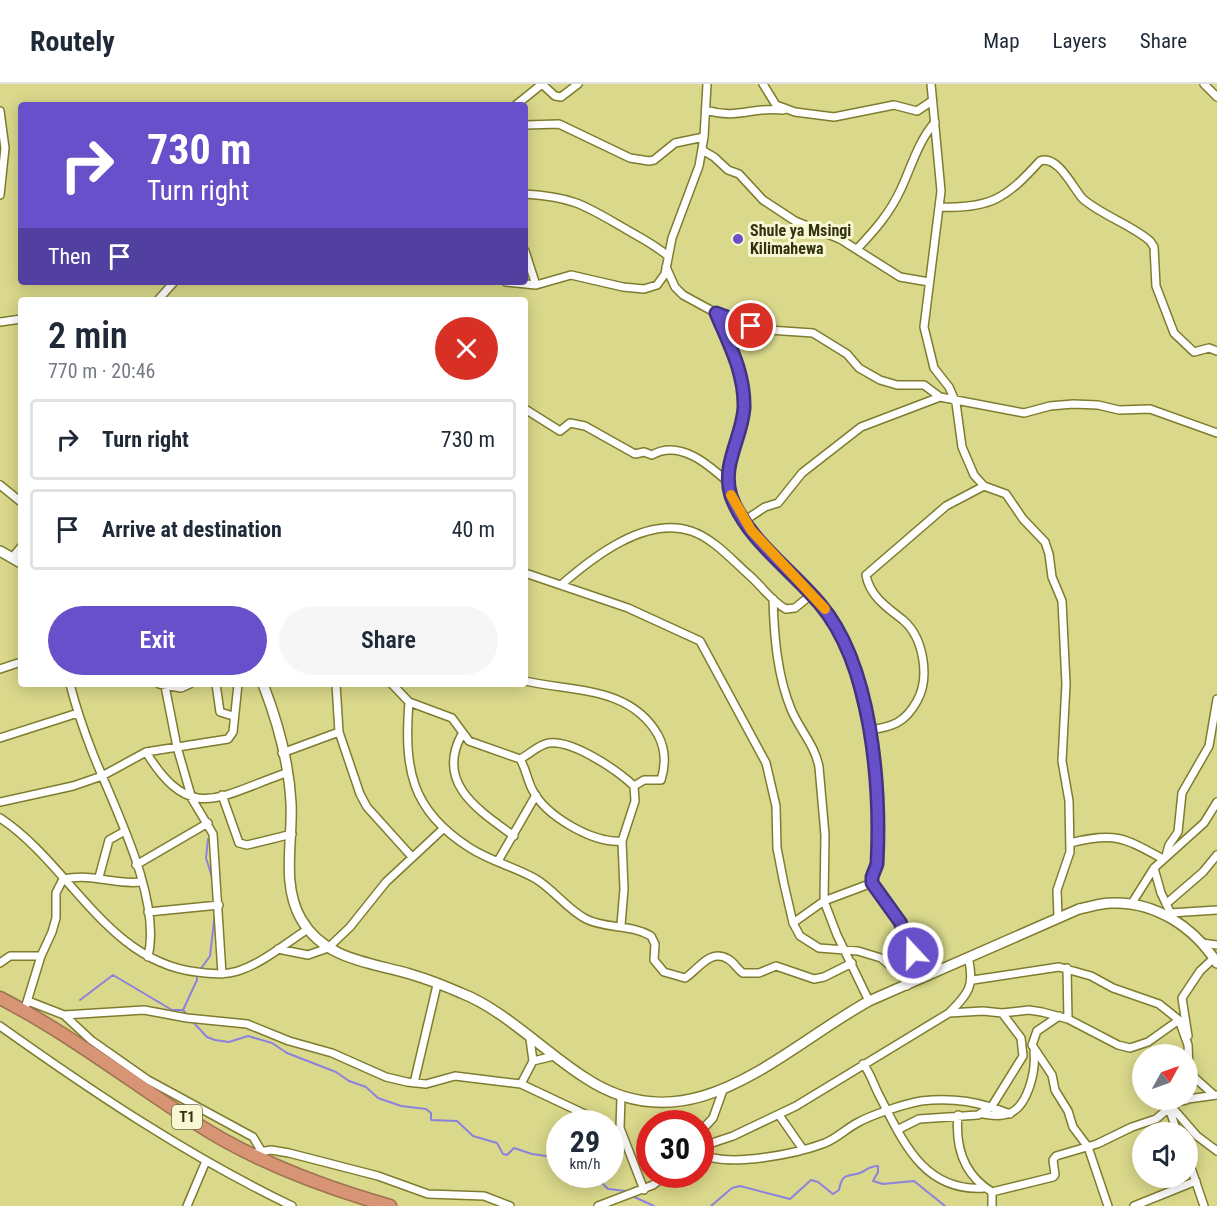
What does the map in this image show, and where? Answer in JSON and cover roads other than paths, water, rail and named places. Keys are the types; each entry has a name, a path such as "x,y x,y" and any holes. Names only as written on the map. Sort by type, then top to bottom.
{"highway":[{"name":"T1","path":"0,998 26,1006 197,1124 257,1152 295,1175 390,1206"}],"street":[{"path":"520,102 542,84 555,96 561,97 578,84"},
{"path":"528,284 536,285 577,275 611,286 644,289 657,285 666,267 702,150 707,84"},
{"path":"763,84 776,105 785,110"},
{"path":"931,84 940,207 924,316 926,338 934,368 954,397 967,464 984,486 1006,494 1023,519 1045,542 1052,577 1062,601 1066,684 1062,761 1069,801 1070,843 1068,860 1057,890 1058,917"},
{"path":"1204,84 1217,97"},
{"path":"706,110 738,115 765,108 834,117 894,105 917,111 932,101"},
{"path":"0,111 5,147 0,195"},
{"path":"857,249 885,219 902,186 917,148 935,122"},
{"path":"528,125 558,124 630,158 649,161 654,160 675,143 704,137"},
{"path":"702,150 728,170 739,174 751,189 795,221 857,249 900,277 929,282"},
{"path":"940,207 965,207 992,201 1015,189 1040,161 1050,162 1066,175 1082,197 1112,220 1150,241 1154,247 1156,286 1176,337 1194,352 1209,348 1217,351"},
{"path":"528,194 562,198 585,205 648,240 668,256"},
{"path":"528,260 536,285"},
{"path":"666,267 675,287 682,295 716,313 769,330 813,333 847,354 859,368 880,380 897,385 924,385 940,397"},
{"path":"161,297 171,285"},
{"path":"716,313 735,355 743,389 742,422 731,456 729,483 733,500 744,521 812,594 845,639 869,730 877,780 877,864 872,883 900,922 910,943 914,963 906,982"},
{"path":"0,322 18,319"},
{"path":"744,521 765,507 778,503 802,474 861,427 940,397 954,397 1024,413 1050,406 1073,404 1098,405 1119,410 1150,409 1217,433"},
{"path":"528,411 560,430 570,423 585,426 635,454 644,452 652,455 667,450 690,455 708,464 729,483"},
{"path":"0,485 18,500"},
{"path":"869,730 887,728 905,719 918,699 925,673 923,660 912,634 904,621 886,609 869,585 866,575 946,506 984,486"},
{"path":"561,585 595,556 614,544 654,531 681,529 693,531 712,544 782,607 790,610 812,594"},
{"path":"0,551 17,561"},
{"path":"528,574 628,608 695,637 706,648 766,763 776,806 777,848 793,923 808,943 819,948 843,948 881,958 906,982"},
{"path":"773,599 777,647 787,698 797,722 818,757 825,835 824,901 868,1001"},
{"path":"0,669 18,663"},
{"path":"528,682 601,694 627,703 640,712 654,728 663,746 665,760 661,780 644,780 634,786"},
{"path":"71,687 102,776 125,831 141,882 152,939 148,957"},
{"path":"162,687 192,799 208,823 215,843 222,974"},
{"path":"216,687 220,712 233,716"},
{"path":"0,802 73,786 102,776 146,752 228,739 233,732 238,687"},
{"path":"264,687 282,753 291,800 292,834 288,868 292,894 295,906 308,929 327,948 347,958 412,975 485,1004 530,1040 585,1078 621,1097 672,1101 723,1090 749,1079 838,1018 906,982 1058,917 1110,902 1132,903 1172,916 1202,943 1215,961 1200,971 1182,998 1188,1044"},
{"path":"336,687 339,732 366,807 412,856"},
{"path":"395,687 409,702 452,718 462,734 478,746 520,759 550,743 569,747 606,765 634,786 635,801 622,840 624,889 621,925"},
{"path":"1165,857 1169,845 1178,832 1182,793 1209,746 1217,699"},
{"path":"409,702 407,726 410,773 419,798 444,828 470,848 537,880 586,919 621,925 651,936 655,944 653,957 664,972 681,978 690,975 705,960 719,956 726,958 743,973 759,973 776,966 814,978 824,977 852,963"},
{"path":"0,738 78,712"},
{"path":"282,753 339,732"},
{"path":"462,734 453,750 453,767 457,782 481,812 514,836"},
{"path":"146,752 171,786 192,799 207,800 286,773"},
{"path":"520,759 536,795 562,820 604,841 622,840"},
{"path":"222,795 239,843 247,845 292,834"},
{"path":"498,861 536,795"},
{"path":"1132,903 1154,868 1204,823 1217,802"},
{"path":"0,818 27,840 107,923 148,957 184,971 222,974 238,971 308,929"},
{"path":"136,865 208,823"},
{"path":"278,949 308,955 327,948 339,940 380,889 412,856 444,828"},
{"path":"99,877 109,840 125,831"},
{"path":"1070,843 1095,837 1116,836 1165,857"},
{"path":"1166,904 1203,872 1217,855"},
{"path":"1154,868 1172,916"},
{"path":"63,879 99,877 121,883 141,882"},
{"path":"63,879 56,893 54,925 41,956 26,1006 64,1015 134,1010 247,1024 289,1041 332,1053 386,1077 426,1084 455,1076 521,1084 576,1110"},
{"path":"793,923 824,901 872,883"},
{"path":"148,912 219,905"},
{"path":"1172,916 1217,910"},
{"path":"1202,943 1217,945"},
{"path":"0,963 10,956 41,956"},
{"path":"714,1141 779,1115 837,1083 863,1064 949,1013 966,994 973,980 968,957"},
{"path":"973,980 1010,976 1051,967 1066,968 1160,1004 1179,1020 1188,1044"},
{"path":"1066,968 1068,1019"},
{"path":"414,1083 437,985"},
{"path":"949,1013 983,1011 1002,1013 1029,1010 1068,1019 1118,1045 1130,1047 1148,1042 1179,1020"},
{"path":"983,1114 992,1106 1023,1056 1021,1038 1002,1013"},
{"path":"64,1015 91,1040 148,1080 253,1137 257,1152 289,1153 378,1176 428,1194 484,1197 510,1206"},
{"path":"897,1130 919,1119 1010,1114 1022,1100 1032,1081 1034,1052 1032,1045 1037,1031 1059,1016"},
{"path":"0,1026 130,1116 206,1161 292,1206"},
{"path":"521,1084 533,1061 530,1040"},
{"path":"1034,1052 1052,1075 1055,1090 1072,1120 1073,1127 1088,1147 1108,1206"},
{"path":"533,1061 554,1056"},
{"path":"863,1064 906,1147 929,1173 960,1188 984,1188 992,1192 1053,1177 1055,1174 1054,1157 1113,1138 1132,1126 1156,1119 1165,1110"},
{"path":"1198,1080 1216,1095"},
{"path":"714,1115 723,1090"},
{"path":"1198,1097 1216,1095"},
{"path":"621,1097 621,1110"},
{"path":"714,1158 750,1161 825,1143 859,1122 920,1101 969,1100 1010,1114"},
{"path":"1176,1110 1197,1136 1217,1151"},
{"path":"779,1115 802,1148"},
{"path":"958,1116 956,1135 960,1152 984,1188"},
{"path":"624,1138 644,1190"},
{"path":"187,1206 206,1161"},
{"path":"1198,1185 1204,1206"},
{"path":"598,1206 647,1188"},
{"path":"1134,1206 1179,1188"},
{"path":"992,1192 992,1206"}],"waterway":[{"path":"208,839 206,858 213,880"},
{"path":"200,970 210,956 215,913"},
{"path":"183,1010 197,980 197,974"},
{"path":"80,1000 113,975 172,1010 183,1010 188,1016"},
{"path":"192,1021 207,1037 229,1042 248,1036 272,1043 287,1053 336,1072 349,1081 366,1087 378,1098 401,1106 426,1109 431,1113 431,1120 457,1121 473,1136 497,1143 503,1154 507,1155 514,1148 546,1156"},
{"path":"711,1206 732,1188 740,1186 790,1199 811,1180 818,1182 833,1194 839,1190 844,1178 878,1166 878,1172 873,1181 883,1184 914,1181 945,1206"},
{"path":"607,1188 626,1191 626,1194"},
{"path":"632,1196 654,1206"}],"place":[{"name":"Shule ya Msingi Kilimahewa","path":"738,239"}]}
